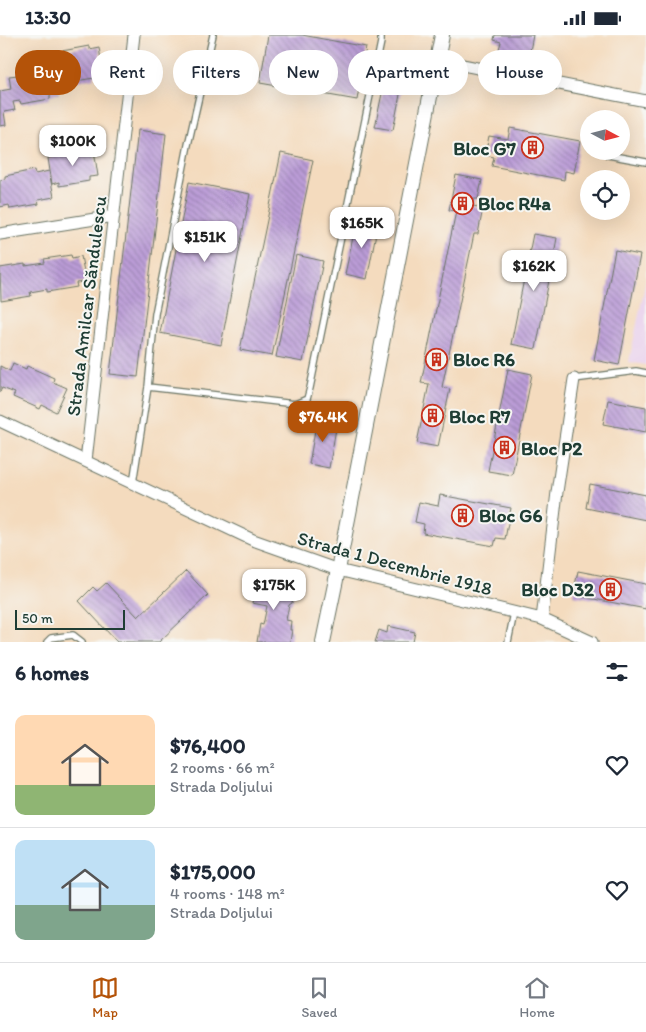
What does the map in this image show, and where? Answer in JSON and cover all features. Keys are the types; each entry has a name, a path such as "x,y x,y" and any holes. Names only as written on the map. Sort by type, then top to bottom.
{"street":[{"name":"Strada Amilcar Săndulescu","path":"86,461 134,35"},
{"path":"439,50 442,35"},
{"path":"468,66 646,101"},
{"path":"323,642 430,95"},
{"path":"0,234 114,216"},
{"path":"542,619 557,492 574,379"},
{"name":"Strada 1 Decembrie 1918","path":"0,421 253,540 338,570 542,619 590,641"}],"lane":[{"path":"133,483 148,387 155,314 188,145 213,35"},
{"path":"148,387 295,405 307,399 381,35"},
{"path":"630,159 646,162"},
{"path":"574,379 636,371 646,373"},
{"path":"508,642 514,613"},
{"path":"47,642 51,638 73,635 82,642"}],"shaded area":[{"path":"646,280 646,365 629,362"}],"building":[{"path":"268,35 302,35 366,47 365,50 348,50 348,95 358,95 357,100 328,95 338,95 338,50 269,50 269,85 260,83"},
{"path":"495,35 533,35 530,50 499,49 501,42 494,40"},
{"path":"89,46 89,49 99,47 99,50 91,50 91,78 81,80 81,50 67,50"},
{"path":"15,75 15,95 50,95 50,99 21,104 20,101 13,102 15,110 4,112 6,125 0,126 0,91 11,89 9,76"},
{"path":"382,95 400,95 393,130 375,127"},
{"name":"Bloc G7","path":"510,128 580,141 574,173 565,171 564,180 492,166 494,157 485,155 489,136 508,139"},
{"path":"138,130 166,134 138,377 110,374"},
{"path":"83,148 84,151 94,150 98,176 89,177 89,181 59,186 59,182 52,184 48,158 57,156 57,153"},
{"path":"281,153 313,160 272,356 240,350"},
{"path":"34,170 35,174 49,171 54,197 38,200 39,204 10,209 9,205 0,207 0,180 5,179 5,176"},
{"path":"456,175 482,180 478,199 474,199 473,206 483,208 478,234 474,234 442,387 450,389 438,447 417,443 429,384 421,383 456,211 449,210"},
{"path":"189,182 250,194 221,345 160,333"},
{"path":"357,219 378,223 367,279 345,274"},
{"path":"533,234 557,238 536,349 511,344"},
{"path":"615,250 640,255 619,365 594,360"},
{"path":"71,255 72,258 81,256 86,282 76,283 77,287 47,292 47,289 30,292 31,296 1,301 0,268 45,263 44,259"},
{"path":"296,255 323,261 303,362 276,357"},
{"path":"13,363 26,369 27,366 54,378 53,382 67,388 56,412 42,405 40,409 13,397 15,393 2,388 0,392 0,366 10,371"},
{"path":"508,369 532,374 512,475 488,471"},
{"path":"608,400 646,407 646,432 603,424"},
{"path":"317,419 337,423 329,468 309,464"},
{"path":"590,484 646,495 646,520 586,508"},
{"name":"Bloc G6","path":"440,495 511,508 505,539 496,538 494,546 423,533 424,524 415,522 419,502 438,506"},
{"path":"186,571 208,595 159,642 117,642 79,601 93,587 97,591 106,583 138,617"},
{"name":"Bloc D32","path":"578,571 646,584 646,609 573,595"},
{"path":"257,578 289,585 286,594 293,597 286,620 291,621 290,642 257,642 260,624 263,625 267,606 252,603"},
{"path":"388,626 415,632 413,642 375,642 379,630 387,633"}],"place":[{"name":"Bloc G7","path":"532,148"},
{"name":"Bloc R4a","path":"462,203"},
{"name":"Bloc R6","path":"437,359"},
{"name":"Bloc R7","path":"433,416"},
{"name":"Bloc P2","path":"505,448"},
{"name":"Bloc G6","path":"463,515"},
{"name":"Bloc D32","path":"610,589"}]}
